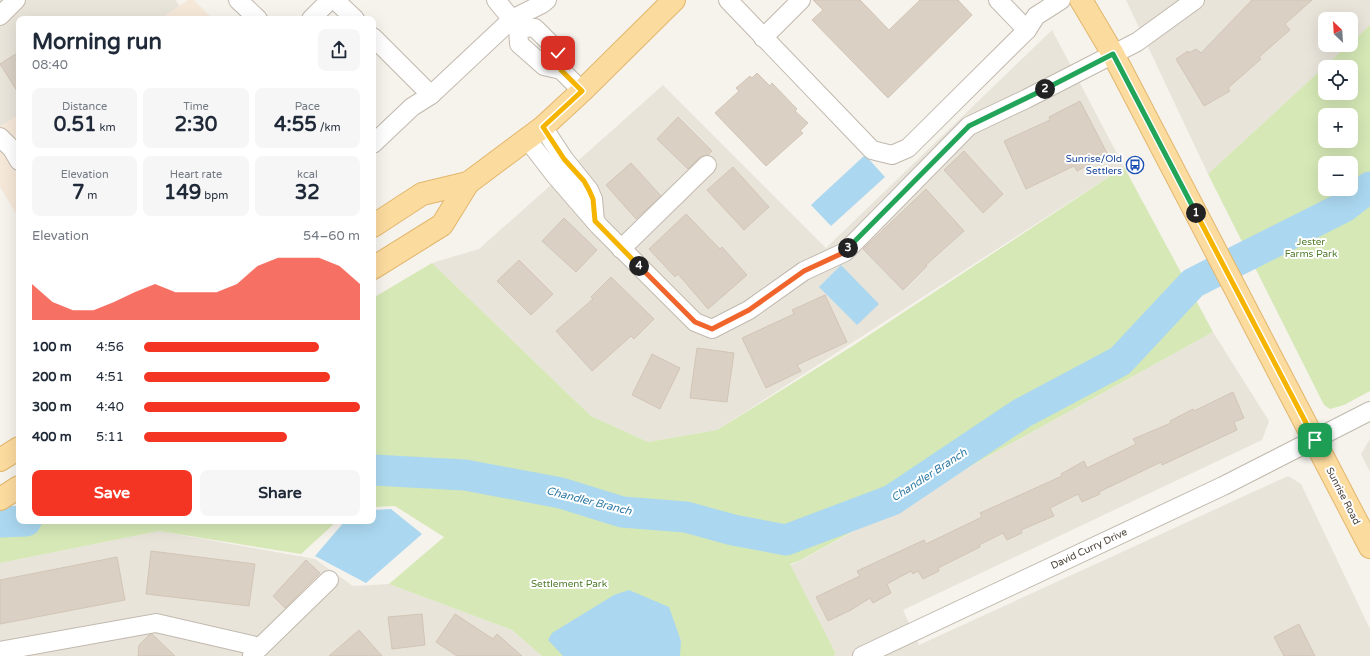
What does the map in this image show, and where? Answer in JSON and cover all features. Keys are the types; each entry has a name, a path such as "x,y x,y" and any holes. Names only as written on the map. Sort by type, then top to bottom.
{"main road":[{"path":"376,266 442,225 468,183 535,133 582,91 674,0"},
{"name":"Sunrise Road","path":"1081,0 1113,54 1370,547"},
{"path":"376,224 422,194 468,183"},
{"path":"0,460 16,450"},
{"path":"0,499 16,489"}],"street":[{"path":"0,16 16,0"},
{"path":"238,0 255,16"},
{"path":"314,16 330,0"},
{"path":"335,0 351,16"},
{"path":"496,0 515,23 535,28 558,51 561,70 582,91"},
{"path":"376,141 412,107 432,95 515,23 547,0"},
{"path":"728,0 872,150 892,155 908,148 1027,30 1036,16 1061,0"},
{"path":"763,38 801,0"},
{"path":"998,0 1027,30"},
{"path":"535,133 597,224 695,322 712,329 749,310 804,271 845,252 969,126 1026,99 1137,42 1194,0"},
{"path":"376,40 432,95"},
{"path":"621,248 708,165"},
{"name":"David Curry Drive","path":"862,656 1315,440 1370,411"},
{"path":"0,651 156,623 256,652 329,580"}],"shaded area":[{"path":"0,0 175,0 180,6 165,16 16,16 16,117 0,127"},
{"path":"188,0 194,0 210,16 164,16"},
{"path":"1126,0 1370,0 1370,25 1358,36 1358,12 1318,12 1318,52 1340,52 1332,60 1318,60 1318,73 1208,174"},
{"path":"1052,30 1124,167 717,430 648,442 591,416 432,263 479,249 663,85 826,248"},
{"path":"16,117 16,213 0,187 0,127"},
{"path":"1213,332 1269,421 1262,440 903,610 919,645 1288,476 1301,484 1370,629 1370,656 833,656 836,654 790,565 800,561"},
{"path":"1370,439 1370,472 1361,454"},
{"path":"159,531 315,559 353,586 389,584 512,630 542,656 0,656 0,563"}],"green space":[{"name":"Jester Farms Park","path":"1370,25 1370,391 1344,405 1330,409 1324,405 1208,174 1318,73 1318,100 1358,100 1358,60 1332,60 1340,52 1358,52 1358,36"},
{"name":"Settlement Park","path":"1124,167 1213,332 799,561 790,564 836,654 833,656 542,656 512,630 389,584 444,537 395,506 376,507 376,296 432,263 591,416 648,442 717,430 851,347"},
{"path":"16,516 16,524 334,524 301,554 159,531 0,563 0,526"}],"water":[{"path":"865,155 885,177 831,226 811,205"},
{"path":"841,265 879,304 857,325 819,287"},
{"path":"391,509 422,534 366,583 315,556 342,524 376,524 376,510"},
{"path":"629,590 669,607 681,641 680,656 563,656 548,640 552,633 614,595"}],"building":[{"path":"813,0 860,0 889,30 920,0 958,0 972,15 888,98 812,20 823,10"},
{"path":"1252,0 1312,0 1285,24 1290,30 1259,57 1261,59 1228,88 1230,91 1204,106 1176,59 1188,51 1189,53 1196,49 1201,53"},
{"path":"16,54 16,89 0,64"},
{"path":"757,73 770,86 772,83 797,109 795,111 808,123 800,131 803,133 766,166 715,113 739,91 736,88 750,76 752,78"},
{"path":"1080,101 1108,155 1077,171 1074,166 1026,189 1004,141 1050,120 1049,117"},
{"path":"678,117 712,151 708,155 700,157 688,169 657,139"},
{"path":"964,151 1003,194 983,213 944,170"},
{"path":"631,163 661,196 636,219 606,185"},
{"path":"733,167 769,207 744,230 707,190"},
{"path":"926,189 964,231 926,265 927,266 903,290 863,249"},
{"path":"686,214 720,249 722,247 747,275 708,309 678,274 675,277 649,249"},
{"path":"564,218 597,250 576,272 542,241"},
{"path":"519,260 553,294 531,315 497,281"},
{"path":"611,277 654,319 634,339 631,336 592,371 556,331 593,299 591,297"},
{"path":"825,295 847,342 797,365 801,371 766,388 742,338 794,314 792,310"},
{"path":"697,348 734,353 727,402 690,398"},
{"path":"652,354 680,368 660,409 632,395"},
{"path":"1233,392 1244,418 1234,422 1237,430 1162,465 1161,462 1099,492 1100,494 1082,502 1078,494 1050,508 1054,516 1021,530 1022,533 1007,540 1003,533 979,545 980,547 938,568 939,571 923,579 918,571 913,574 911,571 887,584 891,593 873,603 870,598 851,610 828,621 816,597 860,576 857,571 924,540 926,544 982,517 980,513 1062,476 1061,474 1084,461 1087,468 1136,444 1133,439 1171,423 1170,421 1193,409 1194,411"},
{"path":"151,551 255,564 249,606 146,594"},
{"path":"117,557 125,600 0,624 0,580"},
{"path":"306,560 320,573 285,608 273,596"},
{"path":"422,614 425,645 392,649 388,617"},
{"path":"455,614 493,639 497,634 522,656 457,656 436,642"},
{"path":"1299,624 1315,656 1284,656 1274,637"},
{"path":"359,630 382,656 329,656"},
{"path":"152,634 175,656 138,656 139,645"}],"waterway":[{"name":"Chandler Branch","path":"376,470 465,475 561,493 622,512 686,517 733,530 786,540 892,500 1022,413 1120,361 1193,283 1344,207 1370,187"},
{"name":"Chandler Branch","path":"0,522 16,521"}],"place":[{"name":"Sunrise/Old Settlers","path":"1135,165"}],"route":[{"path":"558,53 561,70 582,91 543,127 564,159 584,181 589,190 593,199 595,221 695,322 712,329 749,310 804,271 845,252 969,126 1026,99 1113,54 1315,440"}]}
